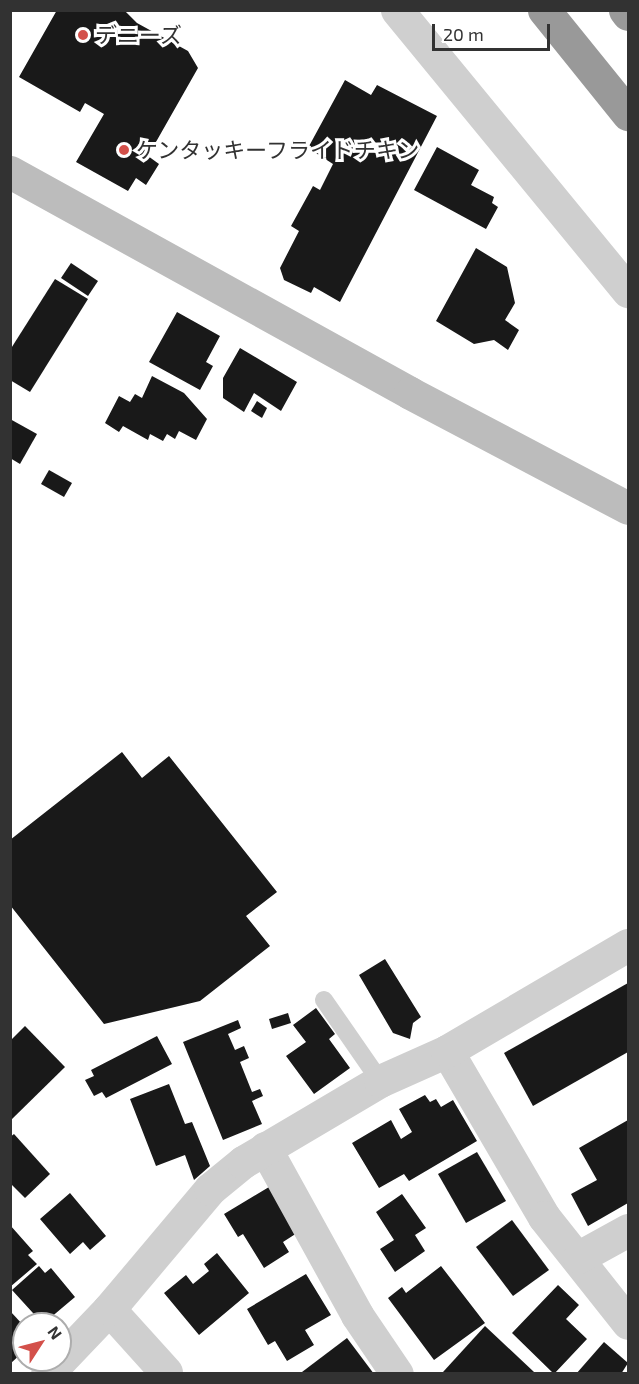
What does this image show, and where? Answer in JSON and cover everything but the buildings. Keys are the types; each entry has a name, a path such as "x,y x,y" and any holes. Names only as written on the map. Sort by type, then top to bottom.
{"highway":[{"path":"544,10 628,114"},
{"path":"625,10 628,14"}],"street":[{"path":"397,10 628,291"},
{"path":"10,172 410,393 628,508"},
{"path":"47,1374 109,1309 210,1189 265,1148 381,1081 447,1051 628,945"},
{"path":"447,1051 544,1217 579,1257 628,1323"},
{"path":"265,1148 357,1315 397,1374"},
{"path":"579,1257 628,1230"},
{"path":"109,1309 166,1372"}],"lane":[{"path":"324,999 381,1081"}],"place":[{"name":"デニーズ","path":"83,35"},
{"name":"ケンタッキーフライドチキン","path":"124,150"}]}
